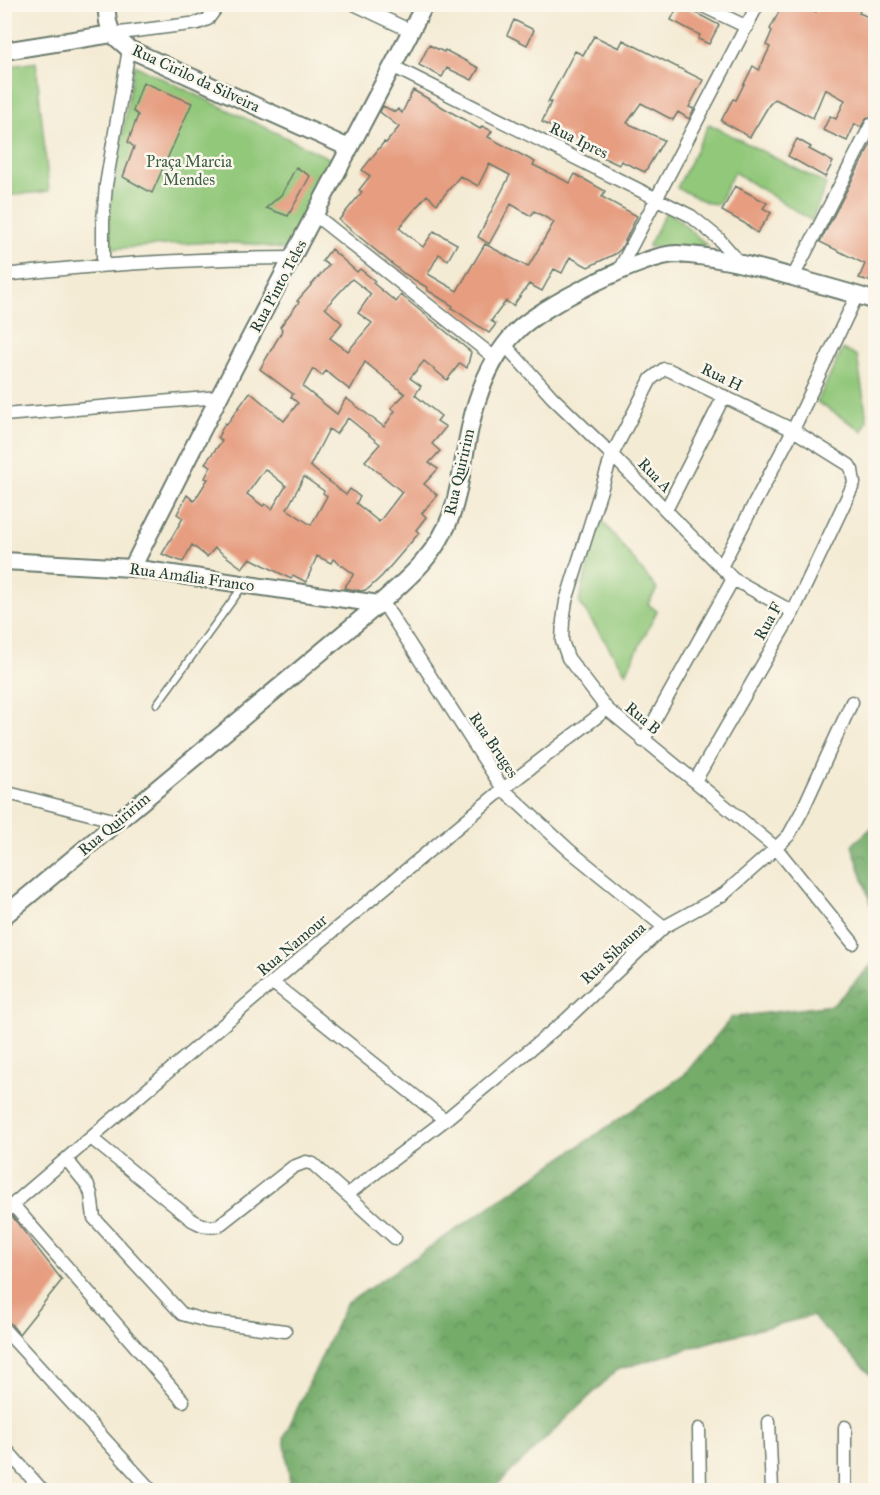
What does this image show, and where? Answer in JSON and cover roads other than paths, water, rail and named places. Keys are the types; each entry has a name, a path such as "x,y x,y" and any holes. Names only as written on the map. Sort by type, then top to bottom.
{"street":[{"path":"106,4 112,34"},
{"path":"4,51 198,23 208,19 219,4"},
{"path":"354,4 411,31"},
{"name":"Rua Pinto Teles","path":"132,568 425,4"},
{"path":"699,4 747,27"},
{"path":"618,272 758,4"},
{"name":"Rua Cirilo da Silveira","path":"112,34 129,49 350,148"},
{"path":"103,264 106,185 129,49"},
{"name":"Rua Ipres","path":"392,66 658,198 700,222 740,262"},
{"path":"793,277 871,125"},
{"name":"Rua A","path":"315,215 500,351 612,455 733,579 793,612"},
{"name":"Rua Quiririm","path":"4,916 379,604 422,564 433,550 452,514 477,399 500,351 530,318 618,272 642,262 675,254 740,262 876,301"},
{"path":"4,275 103,264 201,259 293,258"},
{"path":"721,567 793,430 857,295"},
{"name":"Rua H","path":"612,455 651,379 657,372 664,369 793,430 849,465 852,470"},
{"path":"666,510 724,396"},
{"path":"4,416 219,397"},
{"name":"Rua B","path":"612,455 570,590 563,621 562,641 568,658 607,709 643,741 696,781 776,848 854,943"},
{"name":"Rua F","path":"696,781 793,612 854,483 852,470"},
{"name":"Rua Amália Franco","path":"4,561 132,568 379,604"},
{"path":"643,741 733,579"},
{"name":"Rua Bruges","path":"379,604 387,609 503,789 576,857 664,927"},
{"name":"Rua Sibauna","path":"348,1194 445,1120 567,1019 664,927 724,894 776,848 789,835 802,811 852,702"},
{"name":"Rua Namour","path":"9,1208 503,789 607,709"},
{"path":"4,792 117,821"},
{"path":"273,983 445,1120"},
{"path":"92,1137 192,1220 211,1227 218,1226 293,1167 306,1162 313,1164 395,1238"},
{"path":"67,1160 88,1186 94,1218 182,1314 207,1321 285,1331"},
{"path":"9,1208 183,1401"},
{"path":"4,1329 151,1491"},
{"path":"769,1422 772,1491"},
{"path":"845,1427 845,1491"},
{"path":"699,1429 700,1491"},
{"path":"4,1448 42,1491"}],"lane":[{"path":"157,704 244,584"}],"park label":[{"name":"Praça Marcia Mendes","path":"189,170"}]}
